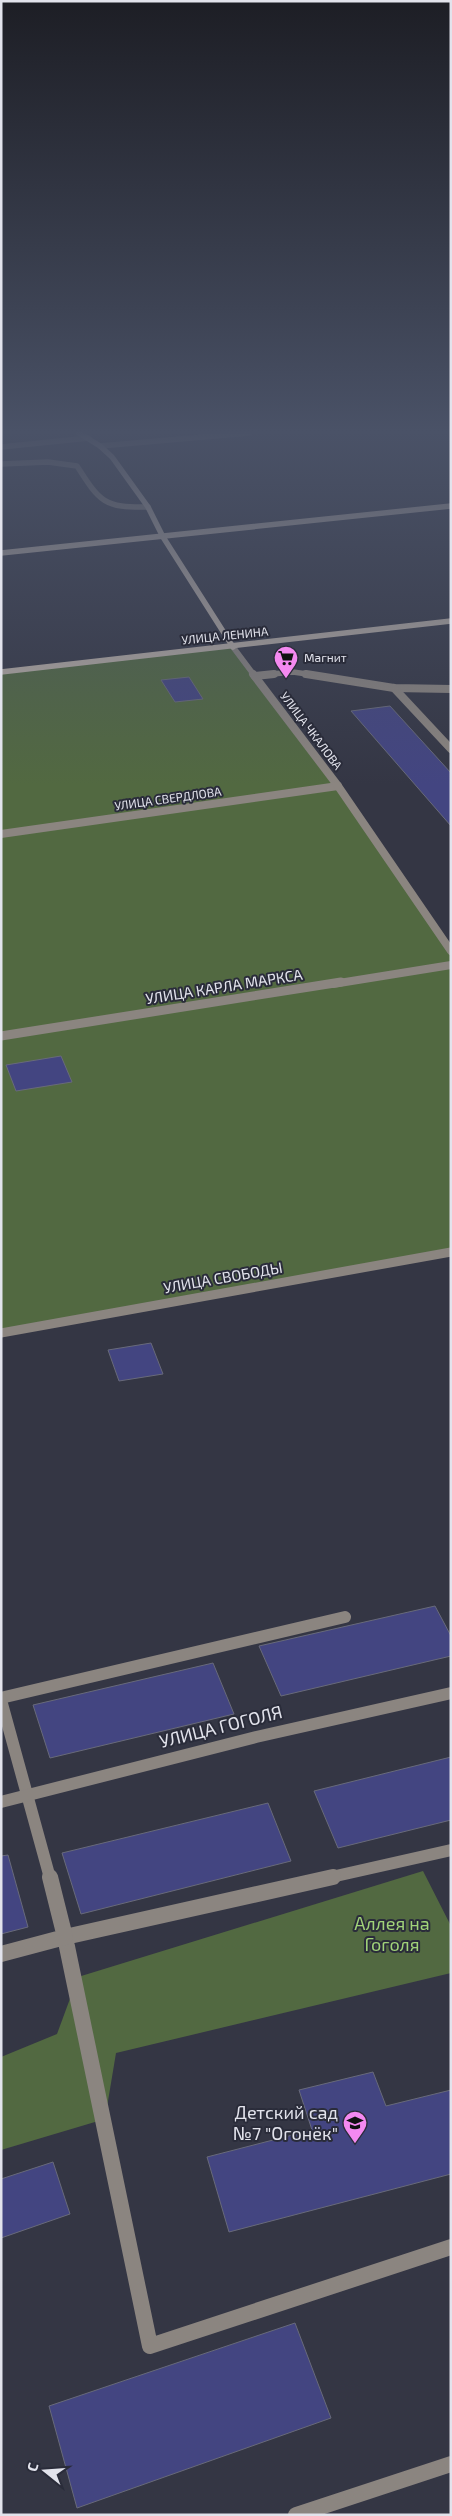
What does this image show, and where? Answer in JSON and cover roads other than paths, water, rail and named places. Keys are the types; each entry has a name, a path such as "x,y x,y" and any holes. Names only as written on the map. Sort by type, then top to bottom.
{"main road":[{"path":"1,553 27,550"},
{"name":"УЛИЦА ЧКАЛОВА","path":"172,550 233,647"},
{"name":"УЛИЦА ЛЕНИНА","path":"1,672 451,621"}],"street":[{"name":"УЛИЦА ЧКАЛОВА","path":"233,647 338,786 451,951"},
{"path":"255,676 293,672 394,688 451,689"},
{"path":"394,688 451,749"},
{"name":"УЛИЦА СВЕРДЛОВА","path":"1,834 338,786"},
{"name":"УЛИЦА КАРЛА МАРКСА","path":"1,1036 451,965"},
{"name":"УЛИЦА СВОБОДЫ","path":"1,1334 451,1252"},
{"path":"345,1618 1,1699 29,1795 64,1937 150,2346 451,2247"},
{"name":"УЛИЦА ГОГОЛЯ","path":"1,1802 256,1737 451,1693"},
{"path":"1,1954 64,1937 451,1850"},
{"path":"296,2515 451,2464"}],"place":[{"name":"Магнит","path":"286,679"},
{"name":"Детский сад №7 \"Огонёк\"","path":"355,2144"}],"park label":[{"name":"Аллея на Гоголя","path":"392,1934"}]}
